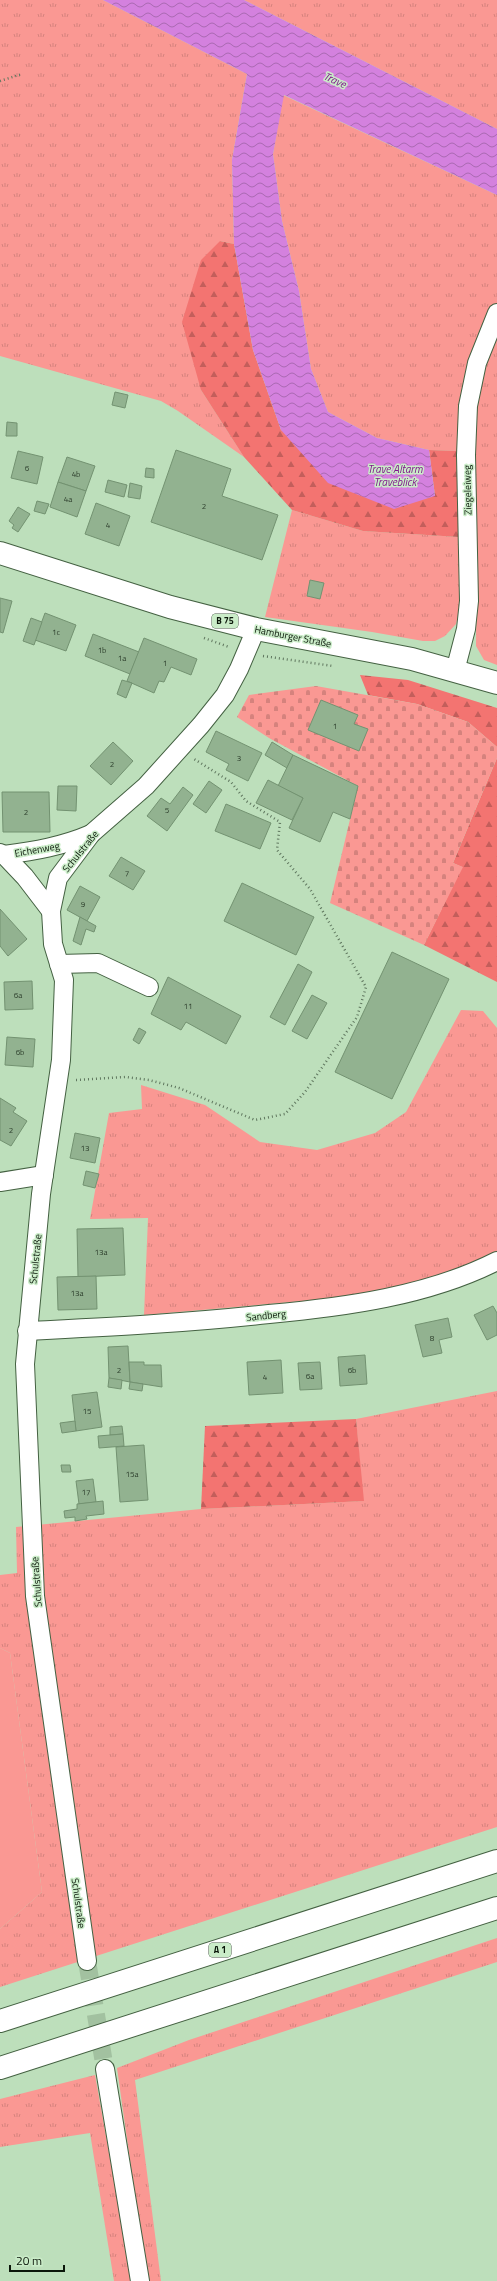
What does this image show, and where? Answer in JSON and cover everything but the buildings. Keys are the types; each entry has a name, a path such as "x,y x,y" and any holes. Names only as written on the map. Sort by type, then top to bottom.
{"main road":[{"name":"Hamburger Straße","path":"0,553 163,605 256,629 412,658 497,683"},
{"name":"A 1","path":"0,2021 497,1861"},
{"path":"0,2068 497,1908"}],"street":[{"name":"Ziegeleiweg","path":"455,671 466,629 469,601 466,455 468,406 477,363 497,313"},
{"name":"Schulstraße","path":"87,1961 35,1596 25,1364 44,1175 59,1080 64,980 53,944 51,910 58,878 92,834 146,786 201,725 225,695 239,669 256,629"},
{"name":"Eichenweg","path":"2,854 40,850 68,843 92,834"},
{"name":"Eichenweg","path":"2,854 25,877 51,910"},
{"path":"59,964 98,963 150,987"},
{"path":"0,1182 44,1175"},
{"name":"Sandberg","path":"28,1331 190,1322 358,1304 413,1292 485,1267 497,1261"},
{"path":"105,2069 140,2281"}],"path":[{"path":"0,81 22,74"},
{"path":"59,1080 126,1078 149,1080 179,1088 255,1120 285,1114 305,1092 357,1018 366,987 310,889 277,850 280,822 246,801 231,782 178,749"}],"green space":[{"path":"0,0 103,0 247,74 232,160 234,244 220,241 201,390 244,457 178,411 161,401 0,356"},
{"path":"244,0 497,0 497,129"},
{"path":"283,95 497,195 497,665 484,660 476,646 477,518 458,519 456,451 429,450 377,438 328,412 311,369 299,291 282,221 273,154"},
{"path":"220,241 234,244 253,350 281,430 435,496 429,450 456,451 459,537 363,531 292,510 244,457 201,390 182,322 201,260"},
{"path":"292,510 363,531 459,537 462,598 456,624 445,636 435,641 423,641 372,632 265,617"},
{"path":"360,675 408,680 497,708 497,747 468,722 417,704 368,695"},
{"path":"316,686 417,704 468,722 497,747 497,758 453,863 463,867 424,945 330,903 358,786 269,738 237,717 249,695"},
{"path":"497,758 497,982 424,945 462,867 453,863"},
{"path":"461,1010 483,1011 497,1028 497,1252 444,1276 383,1294 144,1315 148,1218 90,1219 109,1113 142,1109 141,1085 205,1105 260,1142 317,1150 375,1133 406,1112"},
{"path":"497,1391 497,1827 0,1987 0,1929 42,1892 10,1653 0,1648 0,1575 17,1573 16,1527 201,1509 363,1501 356,1419"},
{"path":"356,1419 364,1501 201,1509 205,1426"},
{"path":"0,1648 10,1653 42,1892 0,1929"},
{"path":"497,1938 497,1962 135,2080 161,2281 147,2281 117,2068 189,2040"},
{"path":"95,2075 132,2281 114,2281 90,2133 0,2147 0,2099"}],"water":[{"path":"103,0 244,0 497,129 497,195 284,95 273,154 282,221 299,291 311,369 328,412 377,438 429,450 435,496 394,509 328,483 281,430 253,350 234,244 232,160 247,74"}],"tunnel":[{"path":"87,1961 105,2069"}],"water label":[{"name":"Trave","path":"335,80"},
{"name":"Trave Altarm Traveblick","path":"395,475"}]}
